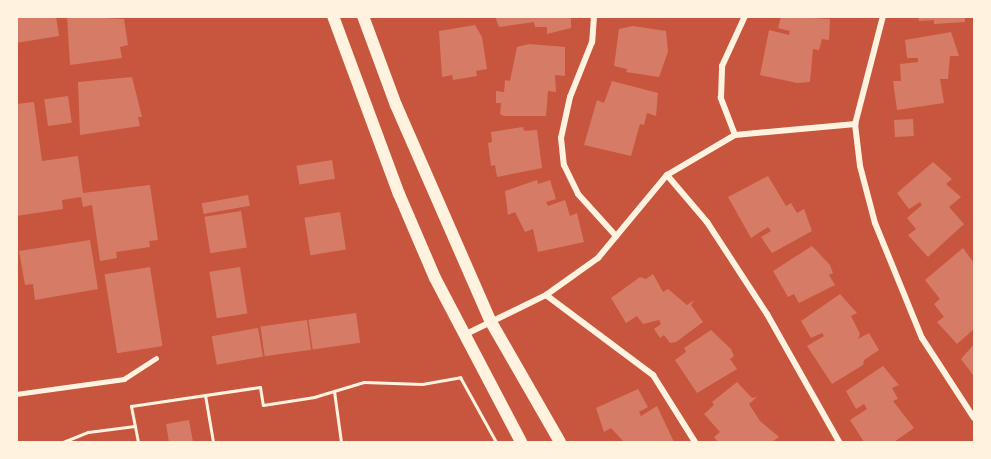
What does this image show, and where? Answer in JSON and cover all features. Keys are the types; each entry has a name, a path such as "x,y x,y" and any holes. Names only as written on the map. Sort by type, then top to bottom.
{"main road":[{"path":"333,16 399,194 464,335 521,442"},
{"path":"363,16 400,116 491,322 560,442"}],"street":[{"path":"594,16 592,42 570,97 561,138 564,165 578,194 616,236"},
{"path":"735,135 721,98 722,66 745,16"},
{"path":"883,16 855,124 860,166 892,266 922,338 975,418"},
{"path":"464,335 546,295 598,258 667,175 735,135 855,124"},
{"path":"667,175 707,222 767,314 839,442"},
{"path":"546,295 653,375 695,442"}],"lane":[{"path":"16,393 124,379 156,358"}],"path":[{"path":"138,442 131,406 260,387 263,405 334,391 364,382 422,384 460,377 496,442"},
{"path":"334,391 341,442"},
{"path":"205,395 213,442"},
{"path":"63,442 88,432 135,426"}],"building":[{"path":"16,16 56,16 59,36 16,43"},
{"path":"67,16 124,19 128,45 120,47 122,58 70,65"},
{"path":"495,16 571,16 571,28 547,34 547,27 535,27 534,22 499,27"},
{"path":"781,16 830,19 829,40 822,39 819,50 813,49 810,82 797,83 760,75 769,30 789,35 790,31 778,28"},
{"path":"918,16 965,16 965,22 934,24 934,20 919,21"},
{"path":"475,25 482,37 487,69 476,71 477,76 453,80 452,75 442,77 439,31"},
{"path":"633,26 666,31 668,52 659,77 626,72 627,69 614,66 619,29"},
{"path":"951,32 959,56 950,56 948,79 940,79 944,103 897,110 893,81 901,81 900,64 918,62 918,58 907,58 905,40"},
{"path":"529,44 565,47 565,76 555,75 556,92 548,91 546,116 504,116 500,114 501,103 496,103 496,91 504,92 505,80 510,81 517,47"},
{"path":"132,77 142,117 138,117 140,126 80,135 78,82"},
{"path":"612,81 658,93 656,116 647,113 644,125 640,124 631,156 584,145 597,100 604,103"},
{"path":"68,96 72,123 48,126 44,99"},
{"path":"34,102 42,161 78,156 83,193 150,185 158,240 149,241 150,247 116,252 117,258 100,261 92,205 83,207 81,197 62,200 63,209 16,216 16,104"},
{"path":"913,119 914,136 895,137 894,120"},
{"path":"523,127 524,131 537,130 542,168 497,177 495,165 491,166 488,143 492,142 491,132"},
{"path":"332,160 335,179 299,184 296,166"},
{"path":"933,162 952,179 946,184 961,197 949,207 964,224 928,257 908,235 916,229 907,218 922,205 920,202 909,209 897,193"},
{"path":"768,176 786,206 791,203 797,213 804,209 812,231 772,253 761,237 771,231 768,227 751,238 728,197"},
{"path":"537,180 538,184 550,180 556,199 546,202 548,206 565,200 570,216 577,213 584,242 538,252 533,229 525,232 515,212 508,215 505,191"},
{"path":"248,195 250,206 204,214 202,203"},
{"path":"241,211 247,248 210,253 204,217"},
{"path":"340,212 346,250 310,255 304,218"},
{"path":"90,240 98,289 35,300 33,284 25,285 19,251"},
{"path":"812,246 830,265 833,273 829,275 835,285 799,303 794,294 788,297 773,271"},
{"path":"963,248 974,263 974,329 957,344 937,322 944,317 934,304 940,299 925,280"},
{"path":"150,267 163,346 117,353 105,274"},
{"path":"240,267 247,313 217,318 209,272"},
{"path":"653,274 663,292 668,289 687,305 694,300 691,305 703,322 676,342 670,343 664,335 660,338 654,329 661,324 659,320 643,324 637,316 626,323 611,298 640,277 646,279"},
{"path":"840,294 857,313 851,316 860,334 858,339 869,333 879,350 864,360 863,365 832,384 807,346 824,336 822,333 811,338 801,321"},
{"path":"356,313 360,343 313,349 308,320"},
{"path":"307,320 311,350 265,356 260,327"},
{"path":"258,328 263,357 217,365 212,336"},
{"path":"711,330 731,349 734,356 730,359 737,369 697,393 675,360 686,352 684,348"},
{"path":"974,344 974,374 973,375 961,359"},
{"path":"883,366 899,385 892,388 898,399 893,401 914,428 894,442 864,442 850,420 867,409 864,404 856,409 846,391"},
{"path":"737,382 752,398 757,397 749,404 760,421 779,437 772,442 718,442 714,437 720,432 704,414 714,405 712,402"},
{"path":"638,389 648,407 639,412 641,416 657,406 674,442 624,442 611,428 604,432 596,408"},
{"path":"189,420 193,442 169,442 166,424"}]}
